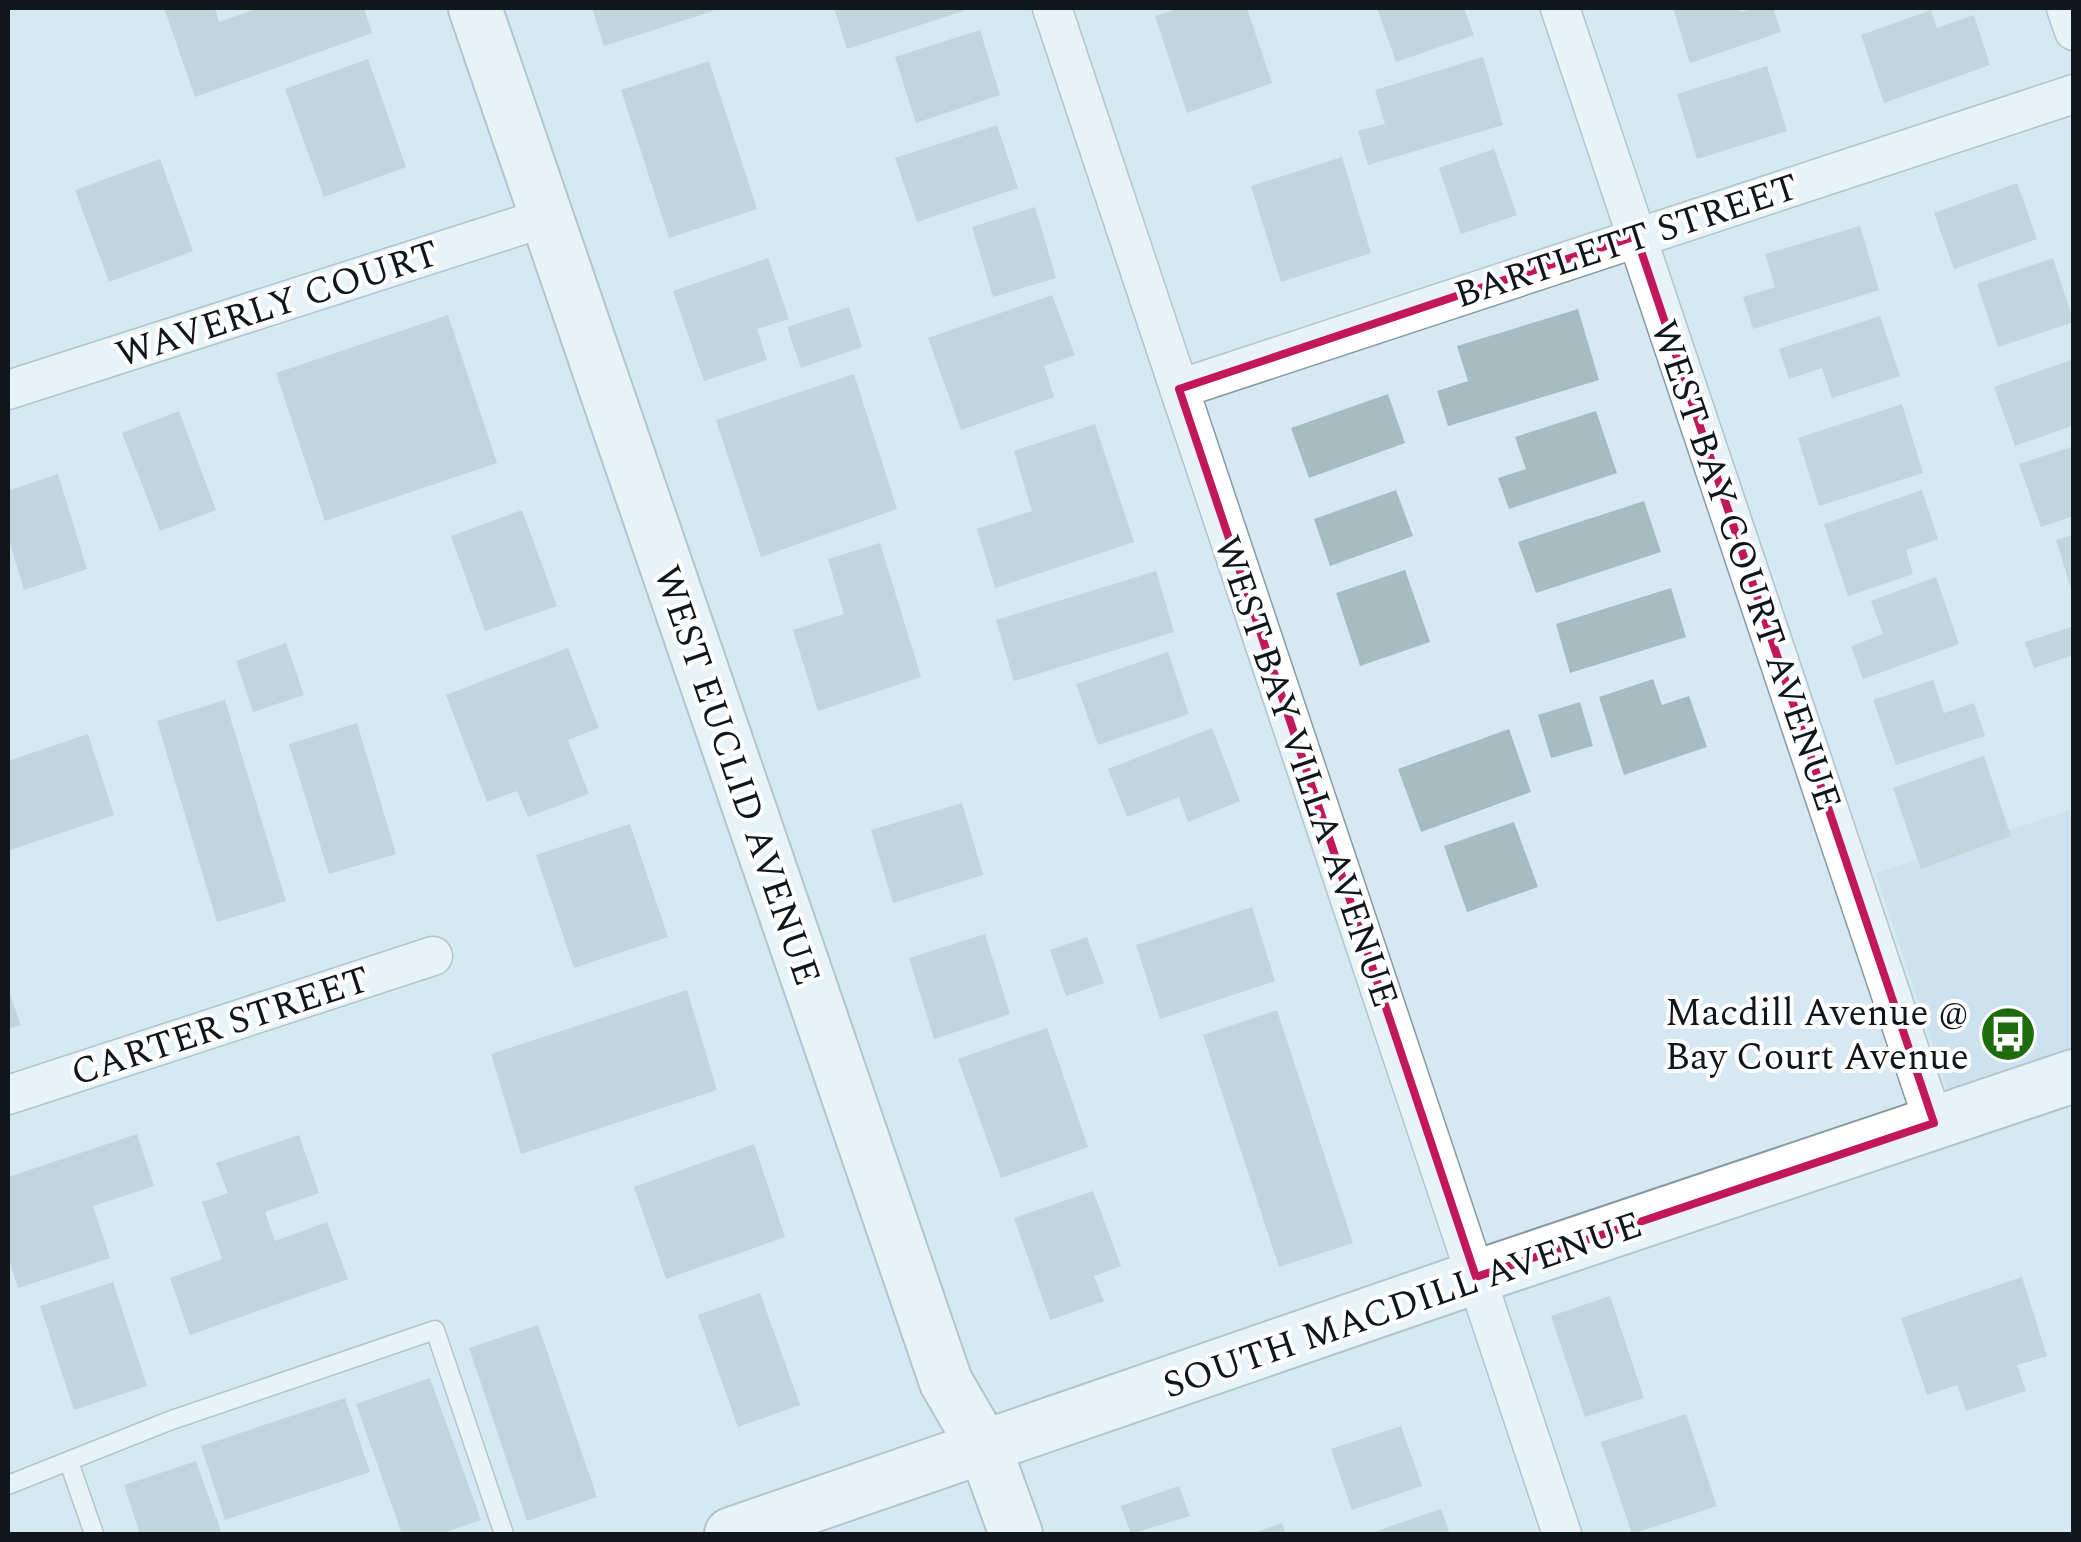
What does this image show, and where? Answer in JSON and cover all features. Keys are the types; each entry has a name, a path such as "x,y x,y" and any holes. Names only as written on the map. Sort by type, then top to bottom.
{"street":[{"name":"WEST EUCLID AVENUE","path":"475,8 946,1382 986,1449 1016,1534"},
{"name":"WEST BAY VILLA AVENUE","path":"1052,8 1562,1534"},
{"name":"WEST BAY COURT AVENUE","path":"1560,8 1934,1123"},
{"path":"2066,8 2074,31"},
{"name":"BARTLETT STREET","path":"1178,389 2074,94"},
{"name":"WAVERLY COURT","path":"8,390 547,216"},
{"name":"CARTER STREET","path":"8,1095 433,956"},
{"name":"SOUTH MACDILL AVENUE","path":"731,1534 2074,1076"}],"lane":[{"path":"8,1485 169,1422 435,1330 504,1534"},
{"path":"69,1462 94,1534"}],"highlighted area":[{"path":"1636,236 1934,1123 1476,1277 1179,389"}],"shaded area":[{"path":"2073,809 2073,1054 1950,1096 1876,873"}],"building":[{"path":"164,8 215,8 219,22 259,8 364,8 372,33 195,97"},
{"path":"592,8 712,8 713,11 604,46"},
{"path":"834,8 962,8 963,11 847,49"},
{"path":"1180,8 1247,8 1272,83 1187,113 1155,16"},
{"path":"1377,8 1464,8 1474,35 1396,62"},
{"path":"1673,8 1739,8 1740,12 1773,8 1781,32 1690,63"},
{"path":"1931,10 1937,28 1974,15 1990,65 1884,103 1861,35"},
{"path":"980,30 1000,95 916,123 895,57"},
{"path":"1483,57 1503,125 1368,165 1358,131 1385,124 1375,90"},
{"path":"368,59 406,167 324,197 285,89"},
{"path":"709,61 757,209 669,238 621,90"},
{"path":"1767,66 1787,131 1697,159 1677,94"},
{"path":"997,125 1018,188 917,222 895,158"},
{"path":"1494,149 1517,215 1461,234 1439,168"},
{"path":"1342,157 1371,253 1281,282 1251,186"},
{"path":"160,159 193,251 109,282 75,190"},
{"path":"2017,183 2037,239 1954,269 1934,213"},
{"path":"1035,207 1056,278 993,297 972,227"},
{"path":"1860,226 1879,290 1753,329 1743,297 1775,287 1765,254"},
{"path":"768,258 789,319 757,329 767,360 704,381 673,291"},
{"path":"2053,258 2074,322 1998,347 1977,284"},
{"path":"1052,295 1075,355 1044,366 1054,397 961,430 928,338"},
{"path":"849,307 862,347 801,368 787,327"},
{"path":"1578,309 1599,380 1448,426 1437,391 1468,381 1457,346"},
{"path":"448,315 497,463 325,521 276,373"},
{"path":"1880,316 1900,376 1832,398 1822,368 1789,379 1779,349"},
{"path":"2074,359 2074,425 2015,446 1994,387"},
{"path":"854,374 897,509 761,557 716,420"},
{"path":"1388,394 1405,443 1309,478 1291,428"},
{"path":"1902,404 1923,473 1819,506 1798,438"},
{"path":"179,411 216,510 160,531 122,433"},
{"path":"1596,411 1617,473 1509,509 1498,478 1526,469 1515,437"},
{"path":"1095,424 1134,542 995,588 977,529 1032,511 1014,451"},
{"path":"2074,446 2074,516 2041,527 2019,464"},
{"path":"58,474 87,569 24,590 8,537 8,491"},
{"path":"1396,490 1413,536 1330,566 1314,519"},
{"path":"1922,490 1938,539 1906,550 1913,574 1848,596 1824,524"},
{"path":"1644,501 1661,552 1536,593 1518,542"},
{"path":"522,510 557,606 485,631 451,536"},
{"path":"2074,534 2074,595 2073,595 2056,540"},
{"path":"880,543 921,677 818,711 793,630 844,614 828,559"},
{"path":"1405,570 1430,642 1360,666 1336,593"},
{"path":"1156,571 1174,632 1014,681 996,620"},
{"path":"1936,577 1959,644 1863,679 1851,646 1883,634 1871,601"},
{"path":"1671,588 1686,637 1570,673 1556,624"},
{"path":"2074,626 2074,655 2034,668 2025,642"},
{"path":"286,643 304,695 253,712 236,661"},
{"path":"568,648 599,728 568,740 589,794 528,817 517,791 487,802 446,695"},
{"path":"1168,652 1189,714 1098,745 1076,684"},
{"path":"1653,679 1662,705 1689,696 1707,747 1624,775 1599,697"},
{"path":"1933,680 1944,713 1974,703 1985,736 1896,765 1873,700"},
{"path":"225,700 286,901 217,922 157,721"},
{"path":"1580,702 1593,746 1551,758 1538,715"},
{"path":"357,723 396,854 329,874 289,744"},
{"path":"1212,728 1240,801 1188,822 1179,797 1127,817 1108,769"},
{"path":"1509,729 1531,792 1421,832 1398,769"},
{"path":"88,734 114,815 8,851 8,761"},
{"path":"1984,756 2011,836 1921,869 1893,788"},
{"path":"962,803 983,875 893,903 871,830"},
{"path":"1514,822 1538,887 1467,912 1444,846"},
{"path":"630,824 668,937 574,968 536,855"},
{"path":"1252,907 1275,981 1160,1019 1136,945"},
{"path":"985,934 1010,1014 934,1039 909,958"},
{"path":"1087,937 1104,983 1066,996 1050,950"},
{"path":"8,989 21,1025 8,1029"},
{"path":"687,990 717,1090 521,1154 491,1054"},
{"path":"1277,1010 1353,1243 1279,1267 1203,1035"},
{"path":"1047,1028 1088,1147 1001,1178 958,1059"},
{"path":"137,1134 154,1186 93,1206 110,1258 18,1288 8,1257 8,1177"},
{"path":"299,1135 319,1193 265,1212 275,1241 327,1222 348,1279 190,1335 170,1278 222,1259 202,1202 228,1193 216,1163"},
{"path":"754,1144 785,1237 666,1279 634,1187"},
{"path":"1093,1191 1121,1266 1094,1276 1104,1301 1050,1320 1014,1218"},
{"path":"2022,1277 2047,1356 2017,1365 2026,1391 1966,1411 1957,1385 1927,1395 1901,1318"},
{"path":"113,1282 147,1386 74,1410 40,1306"},
{"path":"760,1293 800,1405 738,1427 698,1315"},
{"path":"1610,1296 1644,1398 1585,1417 1551,1316"},
{"path":"538,1325 597,1497 527,1521 469,1348"},
{"path":"430,1378 481,1520 440,1534 402,1534 356,1404"},
{"path":"345,1398 370,1472 225,1520 201,1446"},
{"path":"1686,1414 1717,1506 1632,1534 1601,1442"},
{"path":"1401,1426 1422,1486 1352,1510 1331,1449"},
{"path":"196,1461 222,1534 140,1534 124,1485"},
{"path":"1179,1486 1190,1516 1131,1534 1121,1506"},
{"path":"1441,1509 1450,1534 1368,1534"},
{"path":"1282,1523 1286,1534 1250,1534"}],"place":[{"name":"Macdill Avenue @ Bay Court Avenue","path":"2008,1034"}]}
